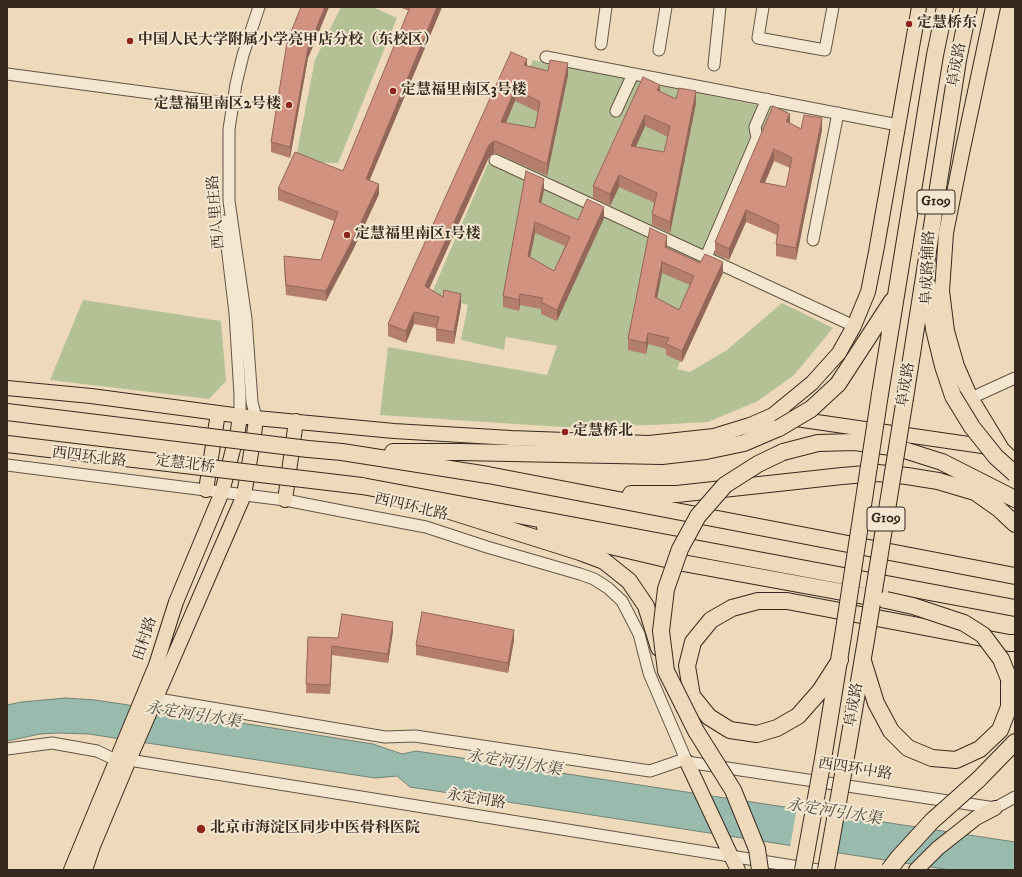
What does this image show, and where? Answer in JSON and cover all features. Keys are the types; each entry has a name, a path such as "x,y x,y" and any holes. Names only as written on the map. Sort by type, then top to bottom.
{"highway":[{"name":"阜成路","path":"803,870 840,660 895,296 935,55 945,7"},
{"name":"阜成路","path":"826,870 863,662 958,60 969,7"},
{"path":"925,272 934,329 942,366 952,396 972,427 996,457 1015,474"},
{"path":"342,452 459,452 662,456 706,451 744,444 776,422 811,409 838,384 895,296"},
{"name":"定慧北桥","path":"7,412 342,452"},
{"path":"666,671 661,631 666,589 680,549 698,516 724,485 758,464 783,452 818,443 855,442 898,448 942,462 1015,498"},
{"name":"定慧北桥","path":"7,444 362,486 387,491"},
{"path":"342,452 488,475 593,494 1015,576"},
{"path":"593,494 677,494 842,476 878,474 907,476 938,480 975,492 999,509 1015,524"},
{"path":"387,491 1015,608"},
{"path":"387,491 604,561 629,581 646,606 666,671 696,731 732,790 757,849 760,870"},
{"path":"502,512 568,536 683,563 886,600 913,606 964,623 983,635 1001,659 1009,679 1009,707 1000,730 980,749 956,760 932,758 908,748 891,731 876,703 863,662"},
{"path":"840,660 820,691 798,716 777,728 757,734 730,730 708,717 692,696 687,666 693,642 710,620 732,608 758,601 787,601 1015,643"},
{"path":"889,870 932,821 978,780 1015,742"},
{"path":"978,780 1015,752"}],"main road":[{"path":"776,422 840,353 854,326 868,292 919,7"},
{"name":"阜成路辅路","path":"993,7 946,233 942,291 947,331 957,366 971,398 1002,449"},
{"path":"7,388 91,396 256,418 394,432 649,443 714,436 750,425 776,422 1002,449 1015,462"},
{"path":"206,490 218,413"},
{"name":"田村路","path":"152,702 156,665 176,602 222,492 238,430 240,416"},
{"name":"田村路","path":"71,870 124,756 152,702 244,495 256,418"},
{"path":"286,500 296,422"},
{"name":"田村路","path":"85,870 124,756"},
{"path":"686,760 738,870"},
{"path":"916,870 938,848 976,818 995,808"}],"street":[{"name":"西八里庄路","path":"253,7 237,52 230,103 228,201 246,319 252,402 256,418"},
{"name":"西八里庄路","path":"240,416 235,313 224,223 221,134 243,55 259,7"},
{"path":"601,44 606,7"},
{"path":"658,50 666,7"},
{"path":"714,65 720,7"},
{"path":"763,7 758,38 825,50 833,7"},
{"path":"546,57 898,125"},
{"path":"7,74 230,103"},
{"path":"616,111 633,74"},
{"path":"706,257 757,138 754,126 767,99"},
{"path":"813,240 838,113"},
{"path":"495,160 854,326"},
{"path":"971,398 1015,378"},
{"name":"西四环北路","path":"7,465 286,500 426,527 594,579 608,588 622,601 639,634 650,673 686,760"},
{"path":"152,702 384,737 415,736 650,771 686,760"},
{"name":"永定河路","path":"7,749 52,743 124,756 728,850 818,870"},
{"name":"西四环中路","path":"686,760 995,808"},
{"path":"995,808 1015,797"}],"green space":[{"path":"341,7 373,7 397,18 338,163 295,162 315,60"},
{"path":"533,60 788,111 677,369 690,372 727,350 782,303 833,328 794,375 758,401 708,422 562,427 380,415 388,347 547,375 557,346 506,337 504,350 461,340 468,305 431,295"},
{"path":"83,300 221,321 226,381 209,399 50,380"}],"water":[{"name":"永定河引水渠","path":"66,698 122,704 373,744 402,754 416,751 1015,842 1015,870 950,870 410,787 397,776 375,778 89,734 40,734 7,741 7,705 22,702"}],"pier":[{"path":"797,807 844,814 837,854 790,847"}],"building":[{"name":"定慧福里南区2号楼","path":"301,7 325,7 308,48 290,147 271,142 287,42"},
{"path":"410,7 437,7 366,179 379,184 326,291 286,285 284,256 321,260 338,212 278,189 295,152 343,171"},
{"path":"511,52 527,59 524,65 548,71 550,60 568,63 547,164 498,142 494,141 489,145 425,286 443,297 444,290 461,294 454,332 436,329 439,317 414,312 406,331 388,324","holes":["515,89 540,102 535,128 501,122"]},
{"path":"643,77 660,85 657,90 676,99 679,88 696,91 670,222 652,214 657,193 619,175 610,194 593,186","holes":["645,115 670,126 664,152 631,146"]},
{"path":"773,106 790,114 786,121 801,129 804,115 822,118 796,248 776,244 779,225 746,210 729,249 715,242","holes":["774,149 792,158 786,187 760,182"]},
{"path":"526,171 544,179 539,202 578,220 587,199 604,207 557,310 541,302 543,298 520,294 519,300 503,296","holes":["535,222 570,237 554,271 528,256"]},
{"path":"650,228 667,236 665,247 700,263 705,254 723,262 682,351 666,344 669,338 648,333 646,343 628,339","holes":["662,262 694,276 679,310 655,297"]},
{"path":"422,612 514,630 508,663 416,645"},
{"path":"342,614 393,622 388,654 332,646 330,685 306,684 308,637 338,638"}],"place":[{"name":"定慧桥东","path":"909,24"},
{"name":"中国人民大学附属小学亮甲店分校（东校区）","path":"130,41"},
{"name":"定慧福里南区3号楼","path":"393,91"},
{"name":"定慧福里南区2号楼","path":"289,105"},
{"name":"定慧福里南区1号楼","path":"347,235"},
{"name":"定慧桥北","path":"565,432"},
{"name":"北京市海淀区同步中医骨科医院","path":"201,829"}]}
